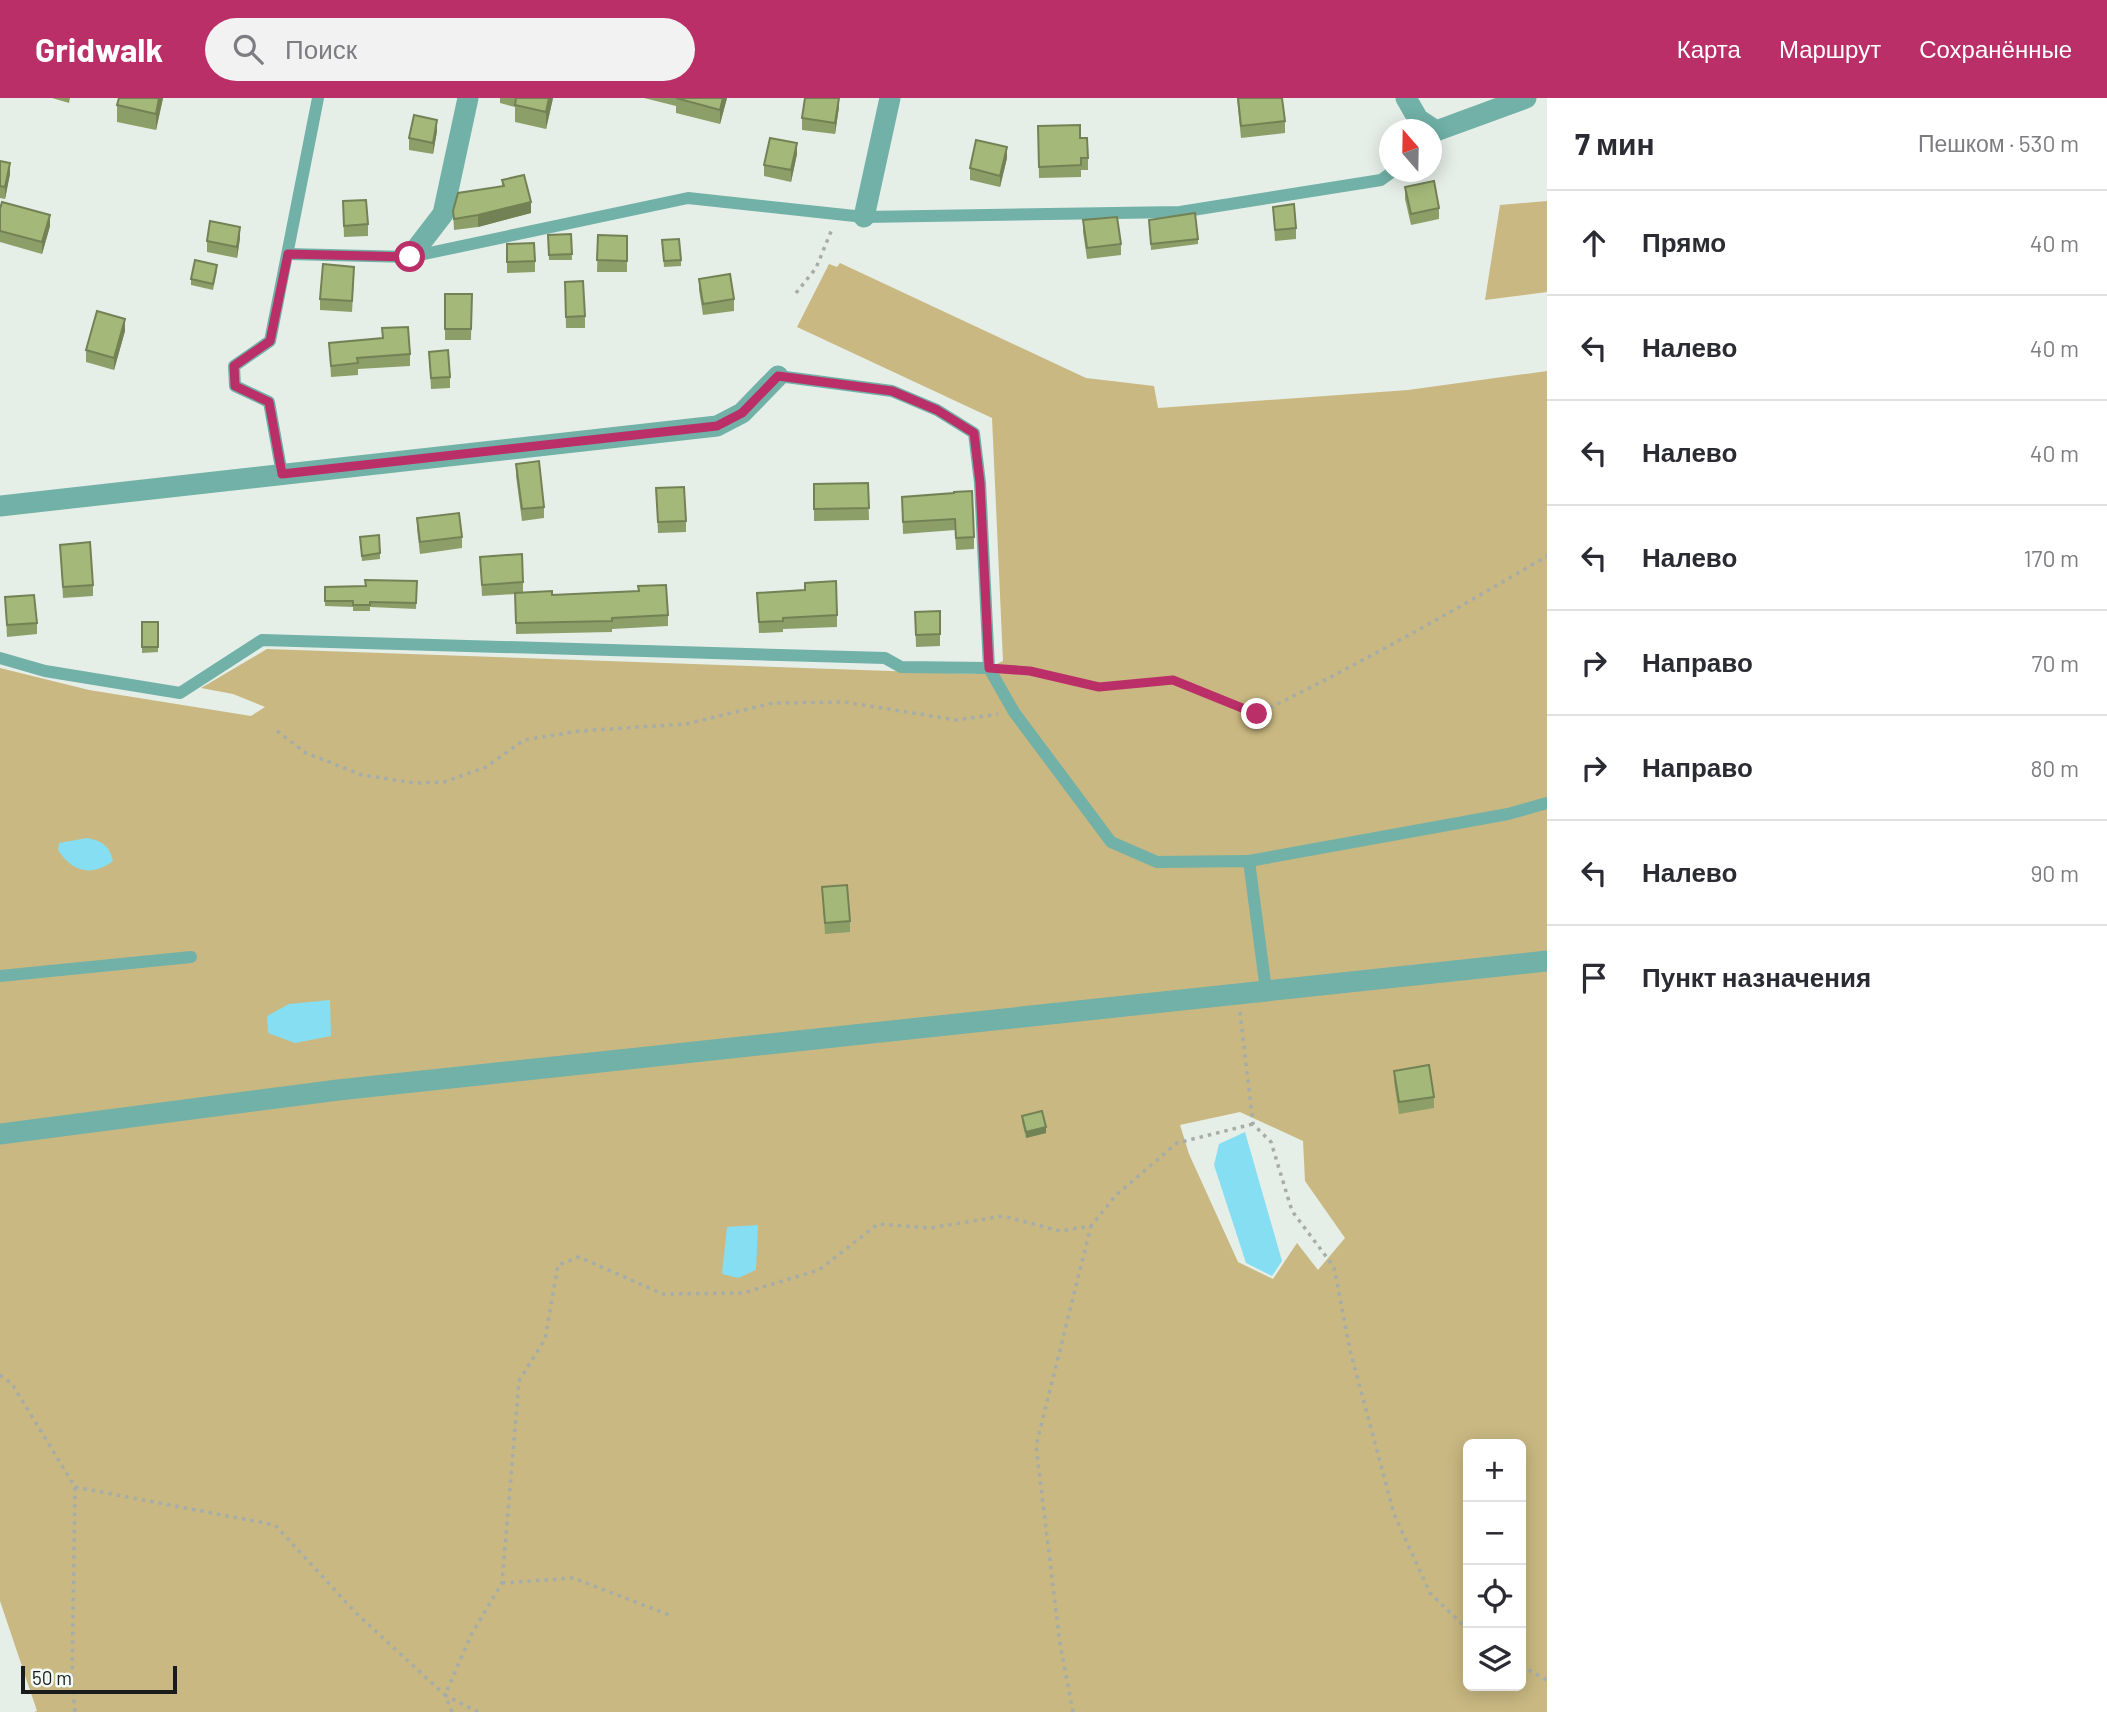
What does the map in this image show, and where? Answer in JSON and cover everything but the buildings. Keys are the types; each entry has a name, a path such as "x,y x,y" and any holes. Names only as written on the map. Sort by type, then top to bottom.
{"street":[{"path":"410,257 443,214 468,98"},
{"path":"863,217 890,98"},
{"path":"1406,98 1418,119"},
{"path":"1442,131 1526,98"},
{"path":"0,506 717,426 742,413 778,376"},
{"path":"0,1134 338,1090 1547,961"}],"lane":[{"path":"282,474 269,402 235,386 234,366 270,341 318,98"},
{"path":"288,254 410,257 688,198 863,217 1180,212 1379,180"},
{"path":"778,376 892,391 937,410 974,433 980,483 989,668 1014,712 1111,842 1157,862 1249,860 1508,814 1547,803"},
{"path":"0,657 45,671 180,693 262,640 885,658 901,667 989,668"},
{"path":"1249,860 1266,990"},
{"path":"0,976 191,957"}],"path":[{"path":"796,293 816,268 825,244"},
{"path":"989,668 1030,671 1099,687 1173,680 1257,714 1334,676 1547,556"},
{"path":"277,730 306,753 362,775 415,783 444,782 486,767 524,740 579,731 686,724 773,703 845,702 956,720 1014,712"},
{"path":"1237,993 1252,1124 1271,1142 1292,1211 1334,1267 1350,1350 1394,1514 1430,1593 1466,1628"},
{"path":"1073,1712 1060,1644 1036,1446 1091,1226 1116,1195 1177,1143 1252,1124"},
{"path":"452,1712 445,1695 471,1635 502,1583 519,1381 545,1339 558,1265 579,1257 663,1294 743,1293 819,1270 878,1224 930,1228 1003,1216 1060,1231 1091,1226"},
{"path":"0,1375 12,1384 75,1487 72,1681 75,1712"},
{"path":"75,1487 275,1525 356,1613 445,1695 478,1712"},
{"path":"502,1583 573,1578 672,1616"},
{"path":"1526,1669 1547,1680"}],"shaded area":[{"path":"1547,201 1547,292 1485,300 1500,205"},
{"path":"840,263 1086,378 1154,386 1158,408 1408,390 1547,371 1547,1712 34,1712 37,1711 0,1601 0,668 89,690 251,716 265,707 233,694 201,688 267,649 976,674 1003,661 992,418 797,327 829,264 837,267","holes":["1240,1112 1303,1141 1305,1181 1345,1238 1318,1270 1297,1243 1273,1279 1238,1262 1189,1154 1180,1125"]}],"water":[{"path":"87,838 104,845 113,861 98,869 83,870 70,863 58,850 59,843"},
{"path":"330,1000 331,1036 295,1043 268,1033 267,1016 289,1004"},
{"path":"1245,1132 1282,1261 1272,1276 1246,1263 1214,1165 1219,1144"},
{"path":"758,1225 756,1270 738,1278 722,1274 727,1227"}],"route":[{"path":"410,257 288,254 270,341 234,366 235,386 269,402 282,474 717,426 742,413 778,376 892,391 937,410 974,433 980,483 989,668 1030,671 1099,687 1173,680 1257,714"}]}
